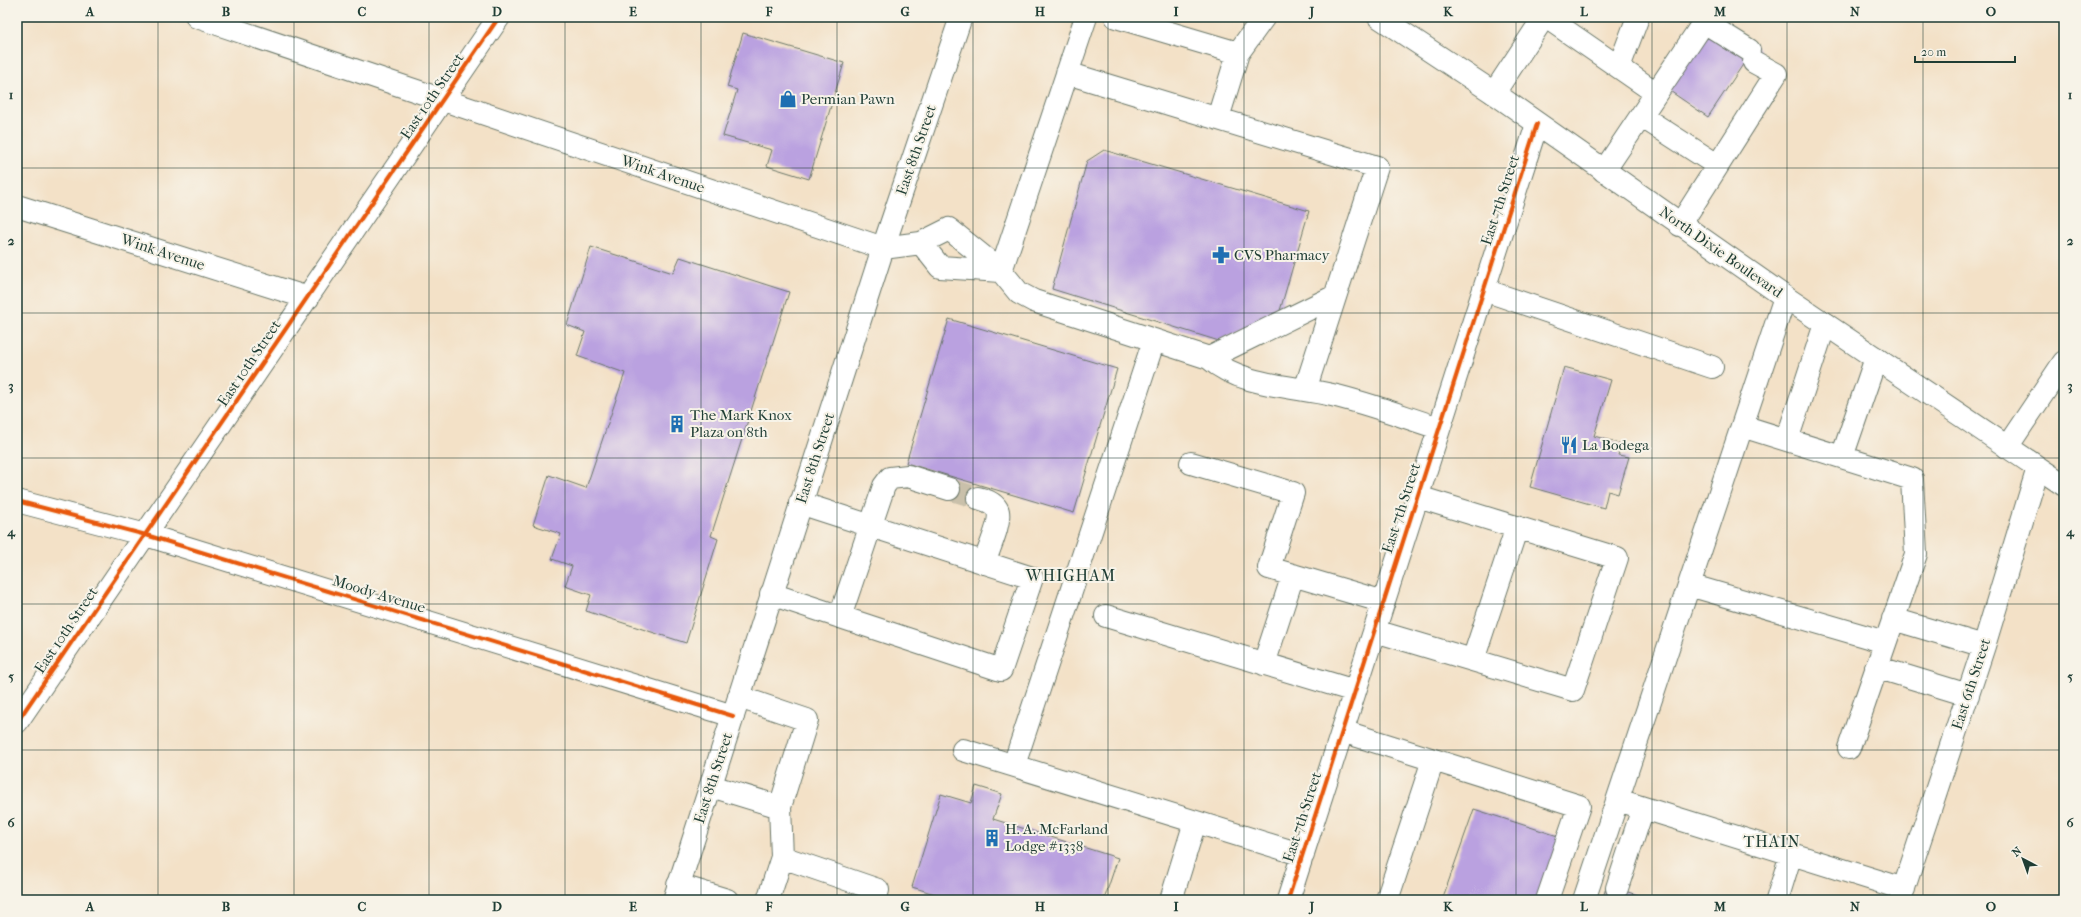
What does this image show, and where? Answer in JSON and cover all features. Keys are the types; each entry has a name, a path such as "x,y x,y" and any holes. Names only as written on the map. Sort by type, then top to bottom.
{"street":[{"name":"Wink Avenue","path":"197,17 883,248"},
{"name":"East 10th Street","path":"17,722 499,17"},
{"name":"East 8th Street","path":"676,893 800,503 883,248 961,17"},
{"path":"1001,271 1086,17"},
{"path":"1116,17 1238,53"},
{"path":"1218,118 1238,53 1264,17"},
{"name":"North Dixie Boulevard","path":"1379,17 1494,93 1680,225 1785,297 2064,485"},
{"path":"1494,93 1545,17 1656,93"},
{"path":"1618,67 1638,17"},
{"path":"1604,171 1656,93 1700,19 1776,74 1680,225"},
{"path":"1067,73 1377,167 1305,390"},
{"path":"1641,116 1717,165"},
{"name":"East 7th Street","path":"1288,900 1537,124"},
{"name":"Wink Avenue","path":"17,206 308,298"},
{"path":"883,248 921,243 949,228 1001,271 1019,293 1034,301 1208,358 1220,368 1270,385 1332,395 1439,428"},
{"path":"921,243 940,267 1001,271"},
{"path":"1484,290 1712,366"},
{"path":"1208,358 1335,296"},
{"path":"1584,900 1785,297"},
{"path":"1787,440 1825,324"},
{"path":"1014,765 1154,340"},
{"path":"1842,457 1876,358"},
{"path":"2007,447 2064,362"},
{"path":"1742,426 1912,479 1916,554 1849,748"},
{"path":"1191,463 1293,493 1269,568 1384,602"},
{"name":"East 6th Street","path":"1902,895 1984,646 2038,468"},
{"path":"840,617 884,486 890,478 908,476 949,489"},
{"path":"1374,631 1574,690 1617,558 1418,497"},
{"path":"978,498 994,505 998,509 999,518 984,563"},
{"name":"Moody Avenue","path":"17,501 146,535 736,706 807,720 780,807"},
{"path":"772,594 1001,670 1032,578 800,503"},
{"path":"1473,660 1517,527"},
{"path":"1264,664 1293,575"},
{"path":"1689,585 1885,642"},
{"path":"1106,616 1355,691"},
{"path":"1893,619 1984,646"},
{"path":"1876,667 1968,695"},
{"path":"1342,731 1579,806 1546,900"},
{"path":"963,750 1302,855"},
{"path":"1387,900 1433,760"},
{"path":"711,786 780,807 782,857 768,900"},
{"path":"1618,800 1791,854 1902,895"},
{"path":"1594,872 1618,884 1643,808"},
{"path":"1171,900 1196,822"},
{"path":"1776,900 1791,854"},
{"path":"782,857 878,890 875,900"},
{"path":"676,893 726,900"}],"building":[{"path":"1706,32 1759,48 1761,61 1744,63 1708,117 1667,89"},
{"path":"743,33 844,63 809,179 767,166 772,150 723,136 737,90 727,87"},
{"name":"CVS Pharmacy","path":"1104,150 1309,211 1279,314 1219,341 1052,289 1087,161"},
{"name":"The Mark Knox Plaza on 8th","path":"591,247 673,273 680,257 789,292 711,536 718,539 686,643 586,611 591,595 565,586 572,566 552,559 561,534 533,525 549,475 586,488 625,373 577,356 585,332 567,325"},
{"path":"949,319 1117,369 1074,513 906,463"},
{"path":"1564,367 1611,380 1594,436 1622,444 1618,455 1629,457 1618,494 1608,491 1604,508 1530,487"},
{"name":"H. A. McFarland Lodge #1338","path":"976,786 1002,794 993,819 1118,858 1104,900 954,900 912,887 941,794 971,803"},
{"path":"1474,809 1564,838 1543,900 1442,900"},
{"path":"1607,885 1652,900 1602,900"}],"tunnel":[{"path":"949,489 978,498"}],"cycle path":[{"path":"17,722 499,17"},
{"path":"1288,900 1537,124"},
{"path":"17,501 146,535 733,716"}],"place":[{"name":"Permian Pawn","path":"788,99"},
{"name":"CVS Pharmacy","path":"1221,255"},
{"name":"The Mark Knox Plaza on 8th","path":"677,424"},
{"name":"La Bodega","path":"1569,445"},
{"name":"H. A. McFarland Lodge #1338","path":"992,838"}],"district":[{"name":"WHIGHAM","path":"1071,575"},
{"name":"THAIN","path":"1772,841"}]}
